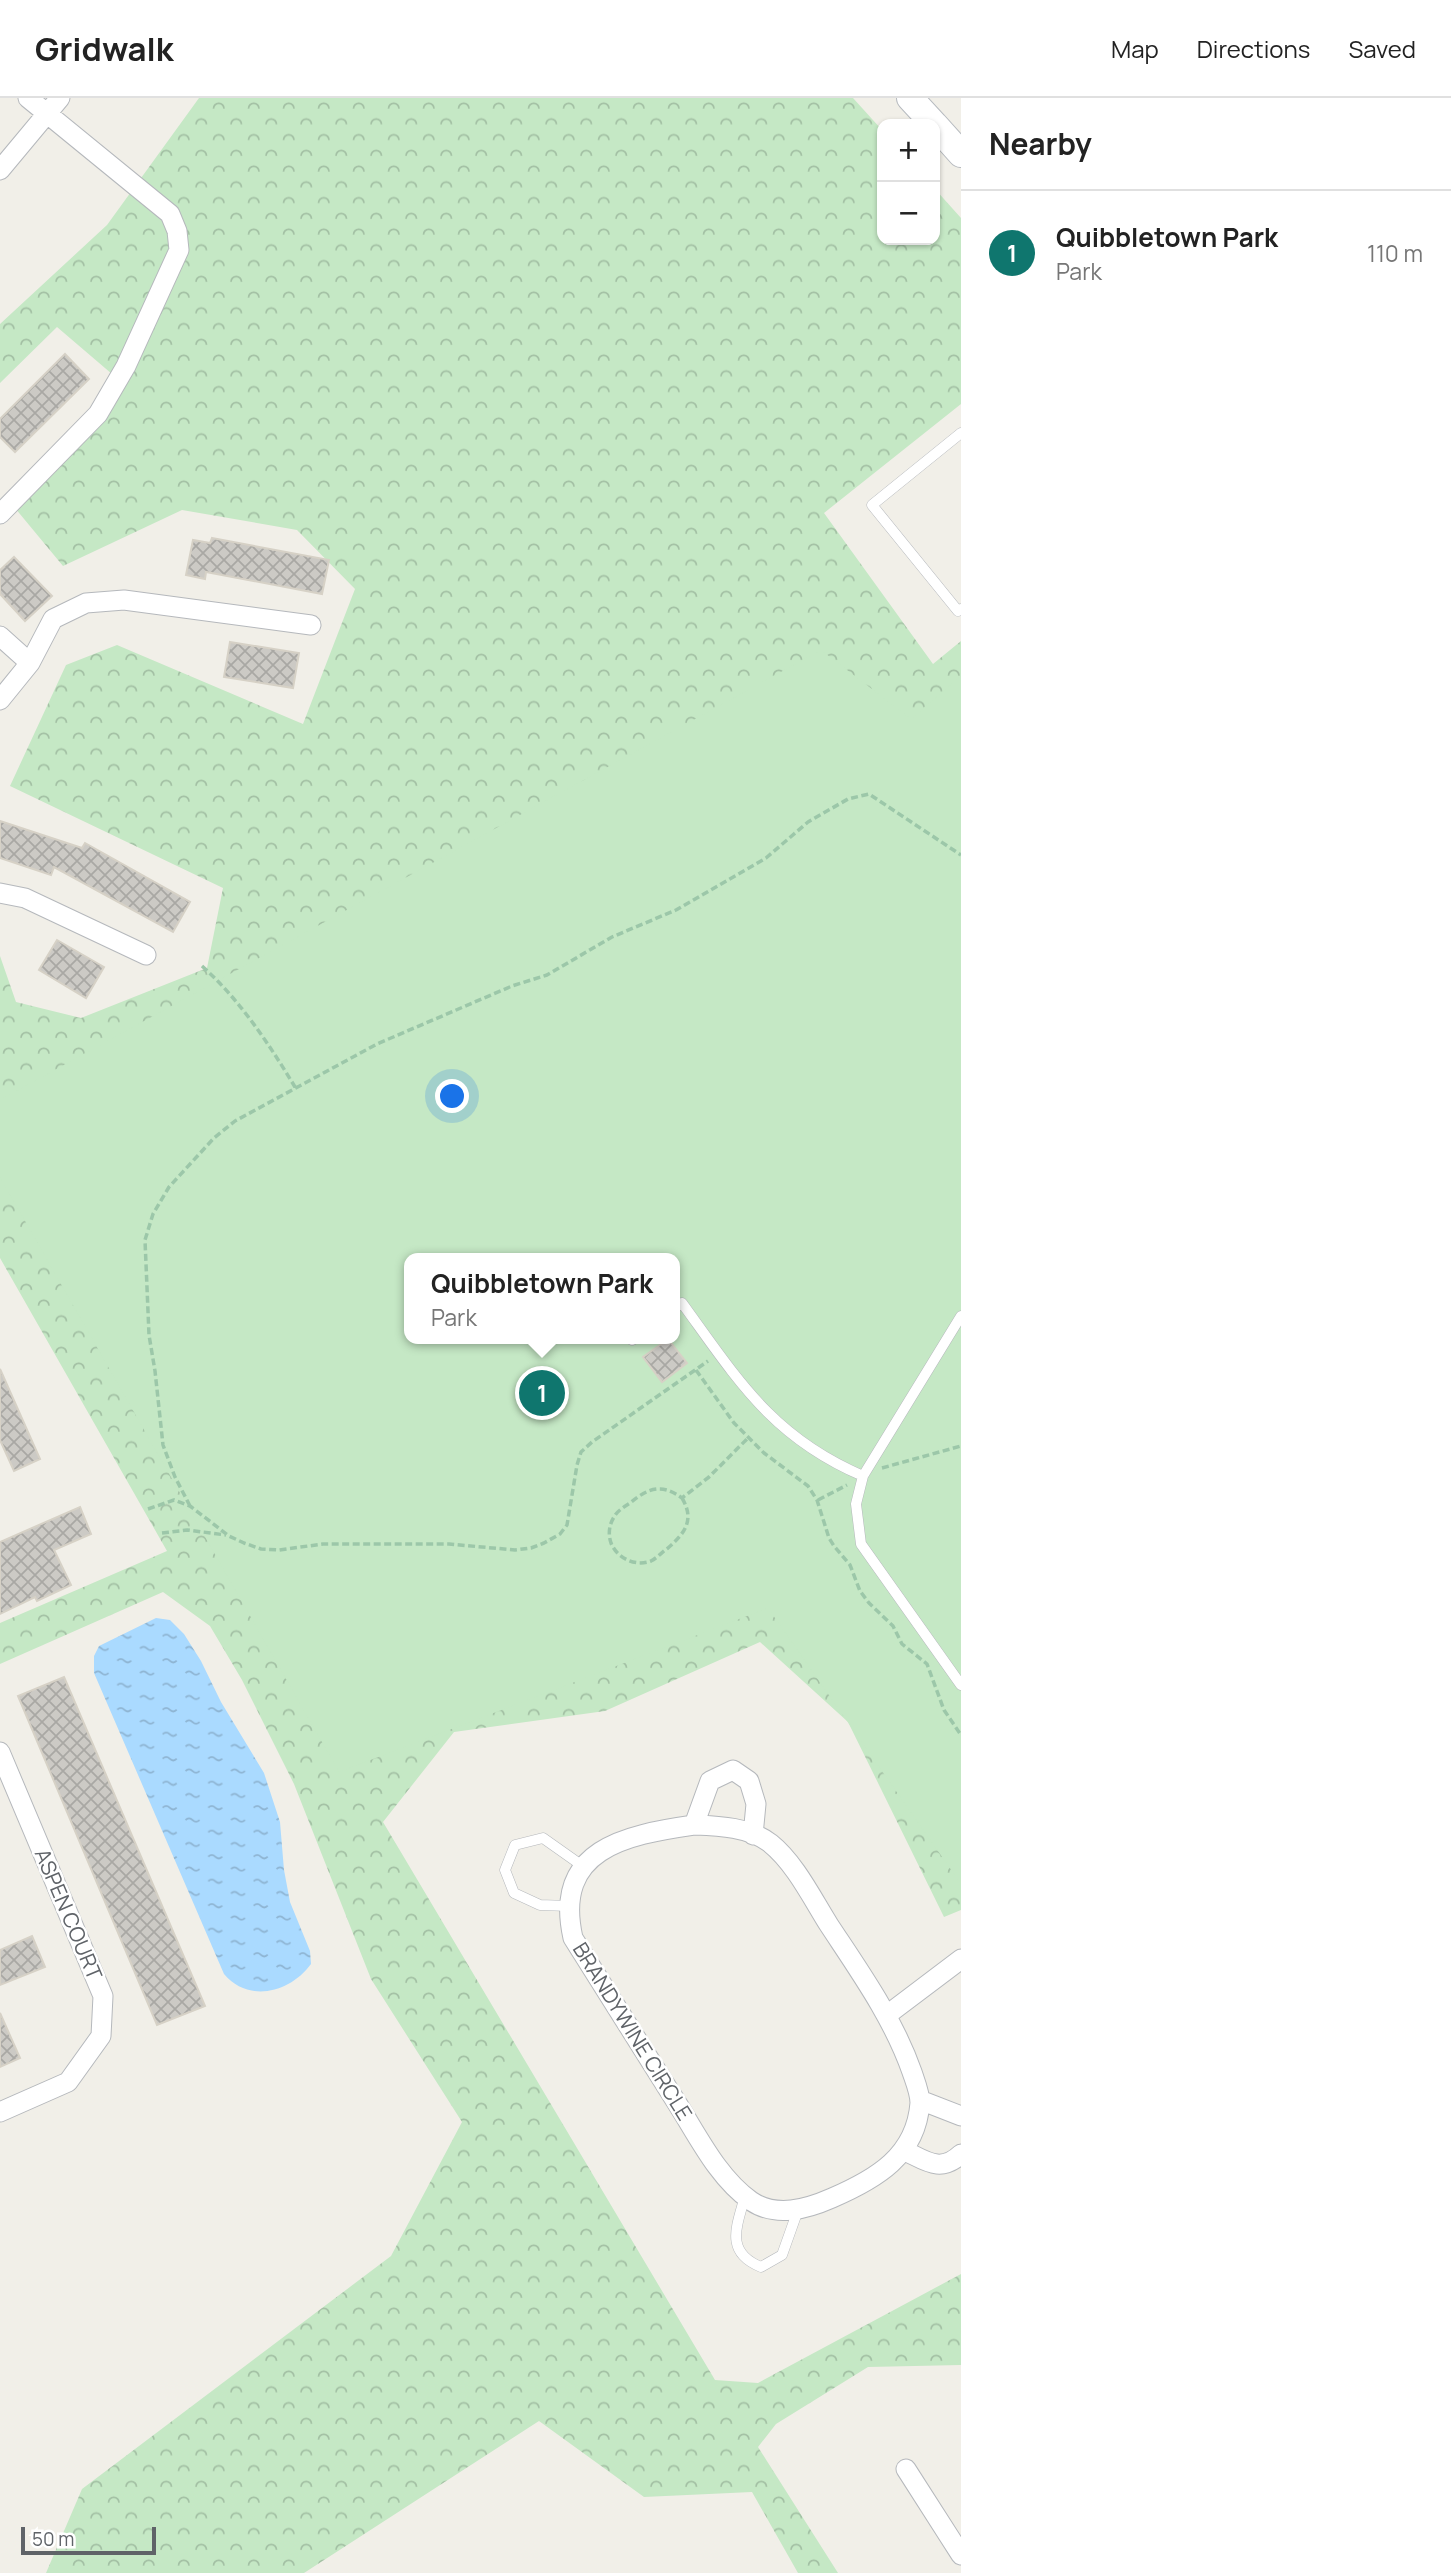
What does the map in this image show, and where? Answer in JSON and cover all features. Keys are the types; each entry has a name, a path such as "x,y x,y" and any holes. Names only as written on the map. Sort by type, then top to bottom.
{"main road":[{"path":"910,98 929,119"},
{"path":"940,131 961,154"}],"street":[{"path":"0,514 98,414 127,366 179,250 177,231 170,214 28,98"},
{"path":"0,170 60,98"},
{"path":"0,700 30,663 53,619 86,603 124,600 310,625"},
{"path":"0,636 30,663"},
{"path":"0,893 25,898 146,955"},
{"name":"ASPEN COURT","path":"0,1752 103,1996 101,2036 68,2082 0,2112"},
{"path":"694,1825 710,1781 733,1770 749,1781 756,1804 753,1835"},
{"name":"BRANDYWINE CIRCLE","path":"694,1825 734,1829 753,1835 769,1843 790,1866 887,2015 904,2049 920,2100 913,2131 891,2165 865,2184 798,2210 774,2209 751,2201 718,2167 573,1938 569,1906 576,1878 584,1867 615,1842 639,1834 694,1825"},
{"path":"887,2015 961,1959"},
{"path":"920,2100 961,2116"},
{"path":"903,2150 936,2165 952,2162 961,2154"},
{"path":"906,2469 961,2555"}],"lane":[{"path":"961,433 872,505 958,611 961,609"},
{"path":"680,1304 682,1303 759,1404 785,1430 833,1463 863,1476"},
{"path":"961,1316 863,1476 856,1504 861,1544 961,1685"},
{"path":"569,1906 540,1905 514,1893 505,1870 515,1845 543,1838 584,1867"},
{"path":"745,2195 735,2232 738,2250 747,2261 761,2267 782,2255 798,2210"}],"path":[{"path":"190,1506 163,1445 149,1335 145,1240 153,1214 169,1187 214,1138 235,1121 377,1044 512,986 547,975 612,937 676,910 766,858 808,822 848,799 869,794 961,855"},
{"path":"202,966 221,983 247,1015 295,1087"},
{"path":"162,1533 187,1530 213,1532 261,1549 279,1550 336,1544 449,1544 515,1550 531,1548 560,1534 567,1525 581,1452 719,1353"},
{"path":"696,1370 722,1408 748,1438 808,1486 817,1500 829,1538 850,1565 860,1591 894,1626 902,1644 927,1664 943,1710 961,1735"},
{"path":"682,1498 709,1477 748,1438"},
{"path":"881,1469 961,1446"},
{"path":"817,1500 847,1485"},
{"path":"655,1488 669,1490 682,1498 688,1514 686,1528 682,1535 655,1559 649,1562 634,1562 615,1551 609,1535 612,1519 617,1512 643,1492 655,1488"},
{"path":"148,1509 174,1500 190,1506 229,1536"}],"green space":[{"path":"199,98 853,98 877,124 877,245 940,245 940,195 961,218 961,404 824,513 933,664 961,641 961,720 414,1253 404,1253 404,1344 415,1344 704,1578 961,1693 961,1910 944,1917 848,1722 760,1642 605,1711 454,1732 383,1822 715,2380 758,2383 961,2274 961,2365 868,2367 776,2424 758,2447 838,2573 798,2573 752,2492 644,2497 539,2421 304,2573 46,2573 82,2489 391,2256 462,2122 371,1979 294,1784 242,1680 210,1626 163,1592 0,1664 0,1623 167,1551 0,1258 0,956 16,1002 81,1018 207,968 223,888 10,786 66,665 117,645 303,724 355,589 297,530 182,510 63,566 10,502 119,380 57,327 0,383 0,324 107,225"},
{"path":"821,650 911,719 961,676 961,1884 768,1608 339,1772 0,1177 0,1100"}],"water":[{"path":"156,1618 170,1620 184,1634 264,1773 280,1822 290,1902 310,1951 311,1964 292,1982 281,1988 269,1991 245,1989 224,1974 94,1673 94,1656 99,1646"}],"building":[{"path":"65,354 89,379 15,452 0,437 0,419"},
{"path":"212,538 329,560 322,594 206,572 205,579 186,575 193,540 210,543"},
{"path":"14,557 52,596 25,621 0,594 0,570"},
{"path":"230,642 299,653 293,688 224,677"},
{"path":"0,821 82,848 85,843 190,902 173,932 54,867 51,875 0,858"},
{"path":"57,940 104,967 86,998 39,970"},
{"path":"661,1344 672,1344 687,1363 662,1382 643,1357"},
{"path":"0,1369 40,1459 14,1471 0,1440"},
{"path":"80,1507 91,1534 54,1550 71,1585 37,1601 35,1597 0,1614 0,1542"},
{"path":"64,1677 205,2006 157,2025 18,1696"},
{"path":"32,1936 45,1967 0,1985 0,1950"},
{"path":"0,2013 20,2058 0,2067"}],"place":[{"name":"Quibbletown Park","path":"542,1393"}]}
